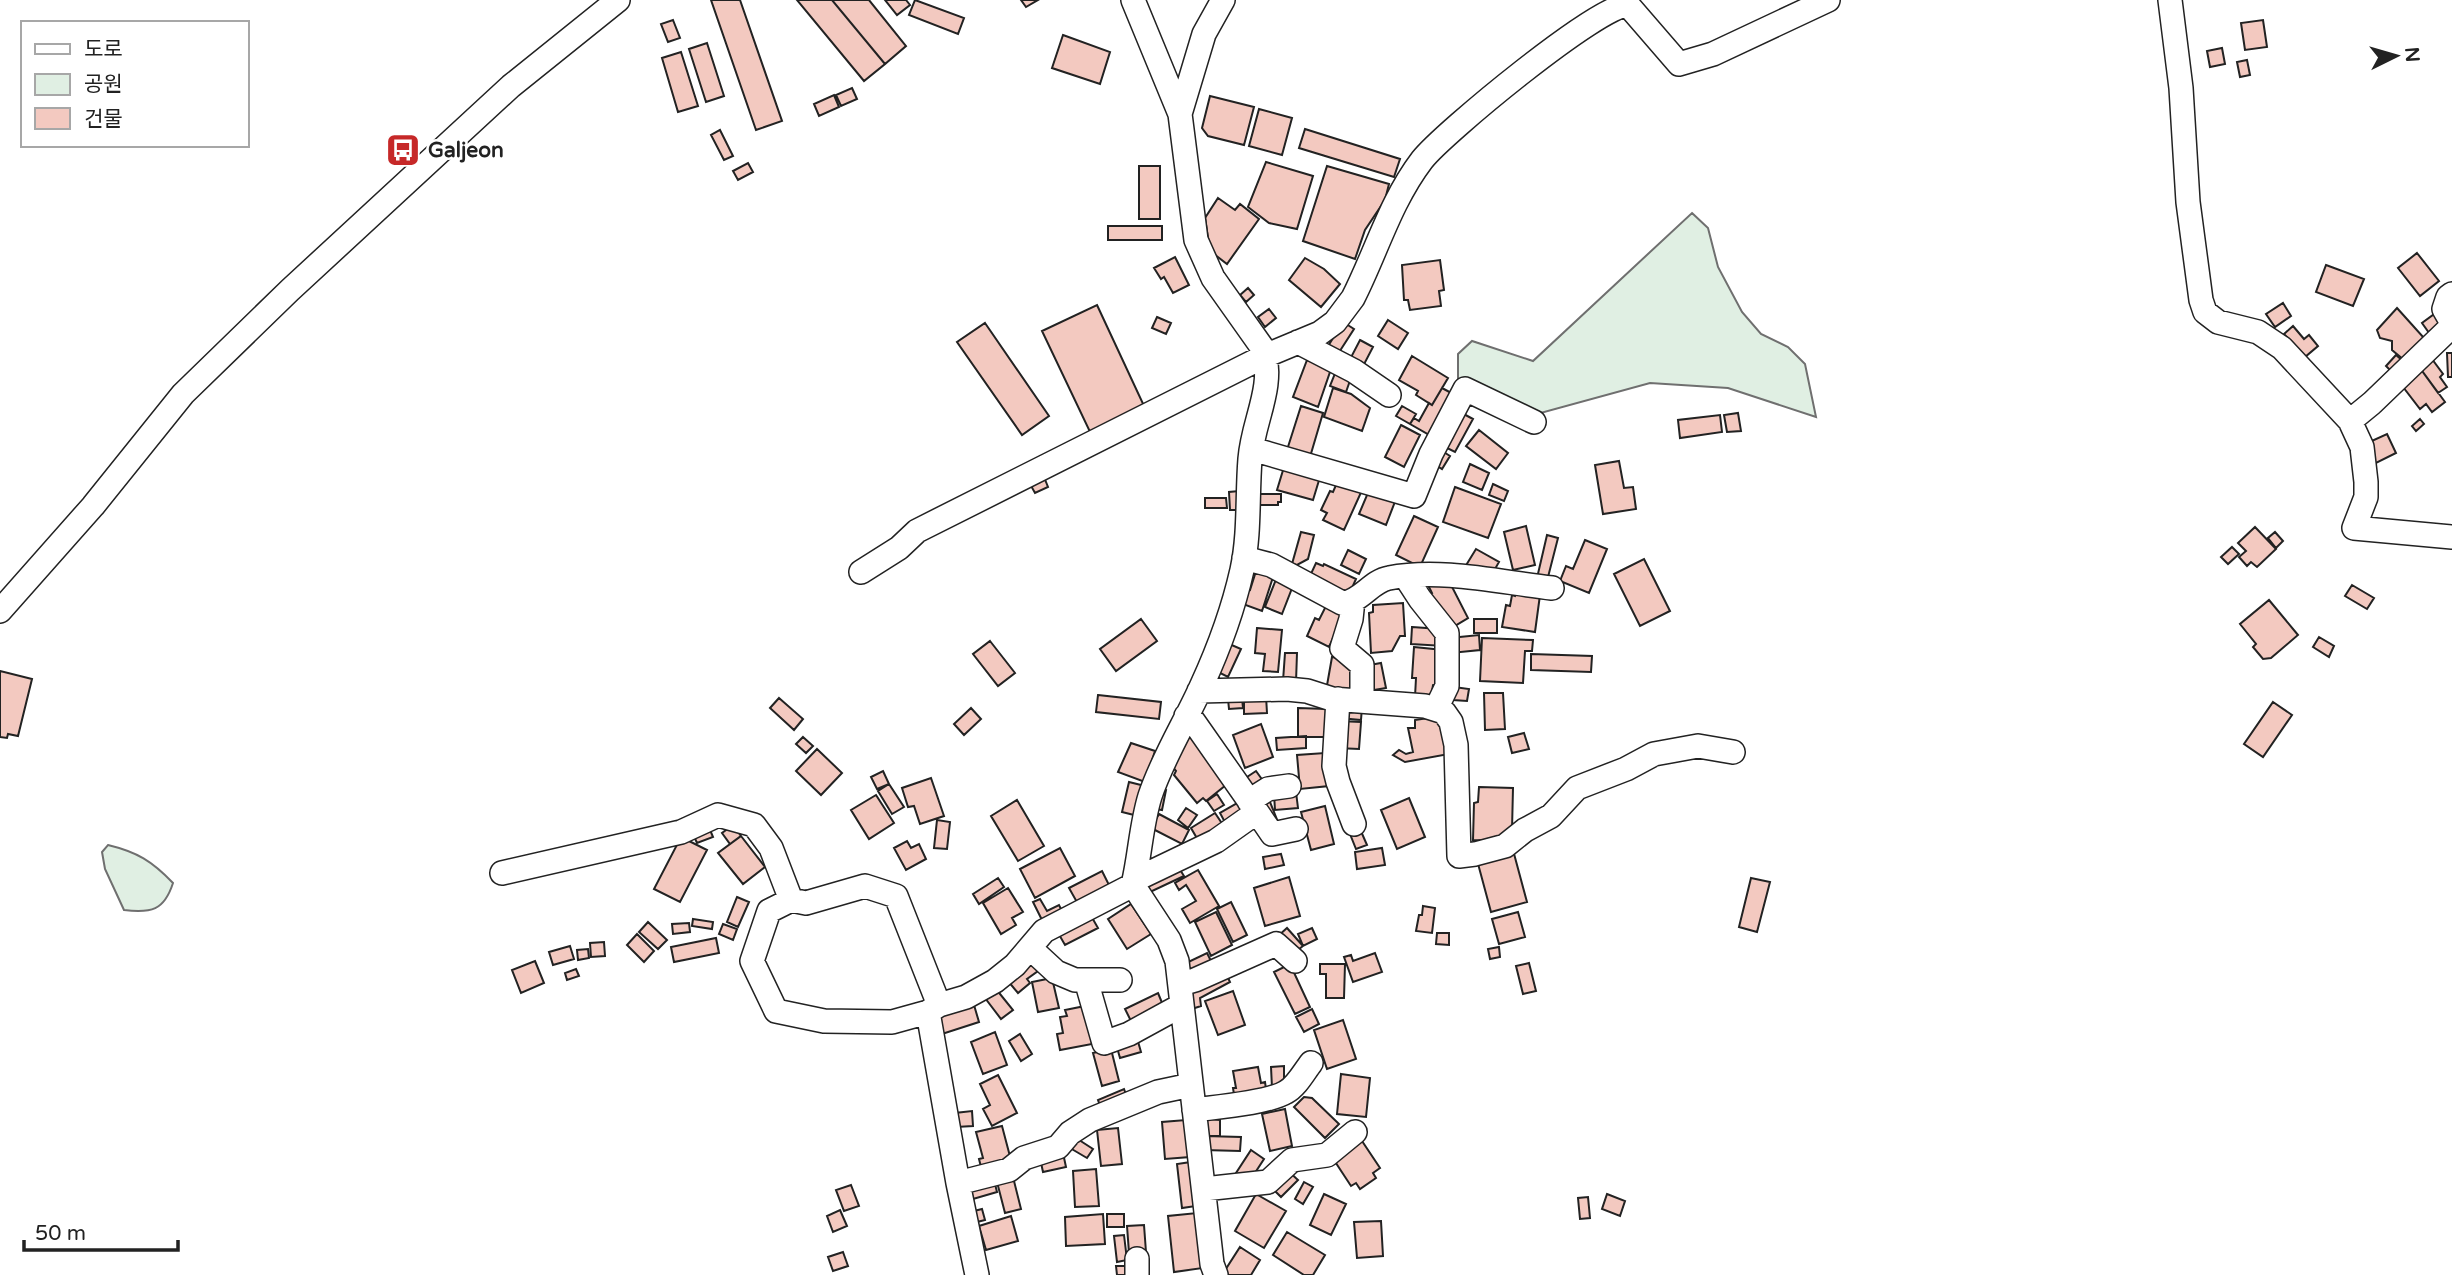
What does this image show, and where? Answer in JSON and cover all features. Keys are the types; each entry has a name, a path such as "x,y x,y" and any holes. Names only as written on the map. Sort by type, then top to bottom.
{"street":[{"path":"0,611 93,506 183,394 290,290 511,86 618,0"},
{"path":"1133,0 1180,114 1196,240 1213,278 1264,350 1268,378 1252,449 1248,537 1225,630 1150,797 1139,843 1134,881 1177,961 1204,1189 1209,1273"},
{"path":"1180,114 1204,34 1223,0"},
{"path":"861,572 899,548 917,531 1265,356 1329,327 1345,311 1363,278 1397,201 1421,161 1456,126 1540,58 1608,11 1628,5 1679,64 1713,54 1828,0"},
{"path":"2169,0 2181,88 2188,202 2201,300 2206,312 2218,322 2258,332 2282,348 2350,421 2362,447 2366,482 2366,497 2354,528 2452,537"},
{"path":"2350,421 2452,325 2444,309 2452,294"},
{"path":"1298,342 1354,371 1388,395"},
{"path":"1252,449 1414,496 1431,454 1465,389 1534,422"},
{"path":"1244,558 1271,565 1342,603 1353,600 1374,583 1386,578 1405,576 1454,574 1552,588"},
{"path":"1405,576 1447,633 1447,686 1436,709"},
{"path":"1353,600 1351,620 1342,649 1362,665 1362,701"},
{"path":"1199,691 1287,689 1338,699 1444,712 1451,722 1456,744 1459,856 1475,855 1505,846 1525,830 1552,816 1577,788 1626,769 1654,754 1698,746 1733,752"},
{"path":"1338,699 1335,766 1338,782 1354,824"},
{"path":"1186,716 1194,722 1272,834 1296,828"},
{"path":"977,1275 958,1183 933,1008 896,896 865,886 806,903 791,900 769,911 752,961 776,1011 824,1021 892,1022 933,1008 966,997 995,981 1015,965 1044,931 1143,876 1216,841 1268,789 1289,786"},
{"path":"502,873 681,832 718,815 754,825 771,848 791,900"},
{"path":"1086,980 1104,1044 1129,1034 1182,994 1195,980 1276,944 1295,961"},
{"path":"1030,948 1056,972 1075,980 1120,980"},
{"path":"1194,1110 1241,1104 1288,1092 1311,1063"},
{"path":"958,1183 1009,1170 1024,1158 1058,1147 1070,1133 1090,1120 1158,1092 1191,1085"},
{"path":"1204,1189 1268,1182 1292,1160 1327,1155 1355,1132"}],"green space":[{"path":"1692,213 1708,228 1718,267 1742,312 1761,334 1788,347 1805,364 1816,417 1728,388 1650,383 1537,414 1458,382 1458,354 1472,341 1533,361"},
{"path":"108,845 144,858 173,883 161,905 142,911 124,910 105,869 102,852"}],"building":[{"path":"711,0 740,0 782,121 756,130"},
{"path":"797,0 832,0 885,64 864,81"},
{"path":"832,0 869,0 906,46 885,64"},
{"path":"885,0 906,0 910,5 897,15"},
{"path":"915,0 964,18 958,34 909,15"},
{"path":"1021,0 1038,0 1026,7"},
{"path":"673,20 680,38 668,42 661,24"},
{"path":"2263,20 2267,47 2245,50 2241,23"},
{"path":"1063,35 1110,52 1100,84 1052,68"},
{"path":"707,43 724,96 706,102 689,49"},
{"path":"2222,48 2225,64 2210,67 2207,51"},
{"path":"681,52 698,106 678,112 662,58"},
{"path":"2247,60 2250,75 2240,77 2237,62"},
{"path":"852,88 857,99 841,106 836,95"},
{"path":"834,95 839,107 819,116 814,104"},
{"path":"1210,96 1254,107 1244,145 1208,136 1202,128"},
{"path":"1259,109 1292,118 1282,155 1249,146"},
{"path":"1305,129 1400,159 1394,177 1299,148"},
{"path":"720,130 733,156 724,160 711,135"},
{"path":"1266,162 1313,176 1297,229 1269,223 1248,207"},
{"path":"748,163 753,172 738,180 733,171"},
{"path":"1139,166 1160,166 1160,219 1139,219"},
{"path":"1327,166 1389,184 1385,200 1365,230 1355,259 1303,241"},
{"path":"1218,198 1235,210 1240,204 1259,219 1227,264 1210,251 1205,218"},
{"path":"1108,226 1162,226 1162,240 1108,240"},
{"path":"2417,253 2439,281 2420,296 2398,268"},
{"path":"1175,257 1189,285 1173,293 1164,277 1161,279 1154,268"},
{"path":"1305,258 1324,269 1340,284 1321,307 1289,280"},
{"path":"1440,260 1444,290 1439,291 1441,306 1410,310 1408,300 1404,300 1402,265"},
{"path":"2326,265 2364,279 2353,306 2316,292"},
{"path":"1248,288 1254,295 1246,302 1240,295"},
{"path":"2283,303 2291,316 2275,327 2266,314"},
{"path":"1097,305 1145,408 1091,434 1042,331"},
{"path":"2397,308 2424,338 2404,360 2392,350 2392,341 2380,338 2377,330"},
{"path":"1269,309 1276,318 1265,327 1258,317"},
{"path":"2437,312 2447,325 2432,337 2422,323"},
{"path":"1157,317 1171,323 1166,334 1152,328"},
{"path":"1388,320 1408,333 1398,349 1378,336"},
{"path":"1343,322 1354,329 1336,357 1325,351"},
{"path":"985,323 1049,416 1022,435 957,342"},
{"path":"2293,326 2304,339 2309,335 2318,346 2305,357 2284,334"},
{"path":"1360,340 1373,347 1360,372 1347,365"},
{"path":"2447,353 2452,353 2452,377 2448,377"},
{"path":"2396,355 2403,361 2392,372 2386,366"},
{"path":"2429,355 2443,374 2440,377 2447,387 2438,393 2417,364"},
{"path":"1412,356 1448,378 1432,405 1416,395 1418,391 1399,380"},
{"path":"1307,360 1331,369 1318,407 1293,397"},
{"path":"1338,366 1353,372 1346,392 1330,386"},
{"path":"2420,368 2445,402 2432,412 2426,404 2420,409 2400,383"},
{"path":"1333,388 1351,394 1370,408 1362,431 1324,417"},
{"path":"1442,388 1455,395 1433,437 1410,424 1414,418 1419,421"},
{"path":"1301,406 1323,413 1310,457 1287,450"},
{"path":"1402,406 1416,414 1410,424 1396,416"},
{"path":"1460,412 1473,419 1455,452 1441,445"},
{"path":"1738,413 1741,431 1727,432 1724,415"},
{"path":"1720,415 1722,432 1680,438 1678,420"},
{"path":"2420,419 2424,424 2416,431 2412,426"},
{"path":"1401,425 1420,435 1404,467 1385,457"},
{"path":"1479,430 1508,453 1496,469 1466,446"},
{"path":"2387,434 2396,453 2374,464 2365,444"},
{"path":"1439,449 1450,456 1442,469 1431,462"},
{"path":"1619,461 1624,488 1633,487 1636,509 1603,514 1595,465"},
{"path":"1470,464 1489,473 1482,490 1463,482"},
{"path":"1284,467 1320,477 1313,500 1277,490"},
{"path":"1044,477 1048,487 1035,493 1030,484"},
{"path":"1493,484 1508,491 1504,501 1489,495"},
{"path":"1336,485 1363,488 1344,530 1323,520 1327,513 1321,510"},
{"path":"1455,487 1501,504 1488,538 1443,522"},
{"path":"1370,488 1396,499 1386,525 1359,514"},
{"path":"1239,491 1240,510 1230,510 1229,492"},
{"path":"1259,494 1281,494 1281,502 1278,502 1278,505 1259,505"},
{"path":"1205,498 1226,498 1227,508 1205,508"},
{"path":"1414,516 1438,527 1420,567 1396,555"},
{"path":"1526,526 1535,565 1513,570 1504,532"},
{"path":"2255,527 2276,549 2257,567 2251,562 2247,566 2239,557 2246,551 2238,543"},
{"path":"1301,532 1314,535 1308,559 1297,565 1292,564"},
{"path":"2275,532 2283,541 2276,548 2268,538"},
{"path":"1547,535 1558,538 1547,581 1537,578"},
{"path":"1585,540 1607,549 1589,593 1560,581 1566,566 1573,569"},
{"path":"2232,547 2239,554 2228,564 2221,557"},
{"path":"1476,549 1499,562 1491,576 1465,567"},
{"path":"1348,550 1366,559 1359,574 1341,565"},
{"path":"1644,559 1670,611 1640,626 1614,574"},
{"path":"1316,563 1356,579 1347,599 1309,578"},
{"path":"1257,568 1274,574 1262,611 1240,603 1245,589 1250,590"},
{"path":"1277,577 1294,583 1282,614 1265,607"},
{"path":"1448,579 1468,618 1448,630 1428,595 1432,593 1426,581"},
{"path":"2352,585 2374,598 2367,609 2345,596"},
{"path":"1516,591 1540,595 1535,632 1502,627 1506,605 1510,606 1512,595 1515,596"},
{"path":"2269,600 2298,635 2271,658 2263,659 2253,647 2256,644 2240,624"},
{"path":"1403,603 1405,636 1400,636 1392,651 1371,653 1369,613 1373,612 1373,605"},
{"path":"1327,604 1345,612 1329,647 1307,636 1315,618 1319,620"},
{"path":"1141,619 1157,641 1116,671 1100,649"},
{"path":"1474,619 1497,619 1497,633 1474,633"},
{"path":"1412,627 1440,629 1444,646 1411,644"},
{"path":"1257,628 1282,630 1278,672 1263,671 1265,654 1255,653"},
{"path":"1479,635 1480,650 1451,653 1450,638"},
{"path":"2319,637 2334,646 2329,657 2313,647"},
{"path":"1482,638 1533,640 1532,651 1525,651 1523,683 1480,681"},
{"path":"990,641 1015,673 998,686 973,654"},
{"path":"1227,643 1241,649 1228,677 1214,670"},
{"path":"1414,647 1443,650 1438,684 1433,685 1431,698 1415,697 1416,678 1412,678"},
{"path":"1285,653 1297,653 1296,682 1283,681"},
{"path":"1531,654 1592,656 1591,672 1531,670"},
{"path":"1332,657 1353,661 1353,696 1326,691"},
{"path":"1381,663 1386,688 1368,691 1364,666"},
{"path":"0,671 32,679 18,736 8,734 7,738 0,737"},
{"path":"1454,687 1469,689 1467,701 1453,700"},
{"path":"1484,693 1503,693 1505,729 1485,730"},
{"path":"1098,695 1161,702 1159,719 1096,712"},
{"path":"1266,696 1267,713 1244,714 1244,697"},
{"path":"779,698 803,719 794,730 770,708"},
{"path":"1242,698 1243,708 1229,709 1228,699"},
{"path":"2273,702 2292,715 2263,757 2244,744"},
{"path":"1340,705 1362,707 1361,720 1339,718"},
{"path":"971,708 981,719 964,735 954,724"},
{"path":"1298,708 1327,709 1327,737 1298,737"},
{"path":"1435,717 1443,720 1449,754 1405,762 1393,755 1399,750 1406,754 1413,752 1408,728 1415,728 1415,720"},
{"path":"1339,721 1361,722 1359,749 1337,748"},
{"path":"1261,724 1273,757 1245,768 1233,735"},
{"path":"1189,729 1226,785 1206,801 1203,798 1197,803 1174,775 1176,771 1171,765"},
{"path":"1524,733 1529,749 1512,753 1508,737"},
{"path":"1306,736 1306,748 1277,750 1276,738"},
{"path":"803,737 813,746 806,753 796,744"},
{"path":"1131,743 1155,751 1145,782 1118,772"},
{"path":"817,749 842,773 821,795 796,771"},
{"path":"1325,753 1329,786 1300,789 1297,755"},
{"path":"883,771 889,784 877,789 871,777"},
{"path":"1256,771 1266,785 1251,795 1241,781"},
{"path":"931,778 944,816 920,824 914,806 908,807 902,788"},
{"path":"1129,782 1145,786 1138,816 1122,812"},
{"path":"889,784 904,807 892,814 878,791"},
{"path":"1479,787 1513,788 1512,830 1502,841 1473,840 1474,803 1478,802"},
{"path":"1160,789 1166,790 1162,810 1156,809"},
{"path":"1296,792 1298,808 1275,810 1274,794"},
{"path":"1217,794 1224,805 1214,811 1207,801"},
{"path":"876,795 894,823 869,839 851,810"},
{"path":"1268,797 1278,822 1258,801"},
{"path":"1409,798 1425,837 1397,849 1381,810"},
{"path":"1017,800 1044,846 1018,861 991,816"},
{"path":"1241,801 1248,814 1227,826 1220,813"},
{"path":"1325,806 1334,844 1311,850 1301,812"},
{"path":"1186,808 1197,815 1188,828 1178,820"},
{"path":"1215,813 1223,825 1198,840 1191,828"},
{"path":"1159,814 1189,830 1182,844 1151,828"},
{"path":"937,820 950,822 947,849 934,848"},
{"path":"708,825 713,837 697,843 692,832"},
{"path":"733,825 741,836 730,844 722,833"},
{"path":"1360,829 1367,845 1356,849 1350,834"},
{"path":"741,836 765,867 743,884 718,853"},
{"path":"681,837 707,850 680,902 654,889"},
{"path":"907,841 911,848 919,844 926,859 906,870 894,848"},
{"path":"1060,848 1075,876 1035,898 1020,869"},
{"path":"1382,848 1385,865 1357,869 1355,852"},
{"path":"1513,850 1527,902 1491,912 1477,860"},
{"path":"1281,854 1284,865 1265,869 1263,857"},
{"path":"1177,865 1184,876 1152,891 1149,898 1145,880"},
{"path":"1198,870 1219,906 1190,923 1182,909 1196,901 1186,885 1179,890 1175,883"},
{"path":"1102,871 1110,887 1078,904 1069,888"},
{"path":"1289,877 1300,916 1265,926 1254,888"},
{"path":"998,878 1004,887 979,904 973,894"},
{"path":"1751,878 1770,882 1757,932 1739,927"},
{"path":"1008,888 1023,912 1012,918 1016,925 1001,934 983,903"},
{"path":"737,897 749,902 738,927 727,922"},
{"path":"1040,899 1047,911 1059,905 1063,913 1044,924 1033,902"},
{"path":"1231,902 1247,935 1233,942 1217,909"},
{"path":"1131,904 1151,934 1127,949 1108,919"},
{"path":"1423,906 1435,908 1432,933 1416,931"},
{"path":"1216,912 1232,945 1211,956 1195,922"},
{"path":"1518,912 1525,937 1499,944 1492,919"},
{"path":"1090,914 1098,928 1065,945 1057,931"},
{"path":"693,919 713,922 712,929 692,926"},
{"path":"648,922 667,940 658,949 639,932"},
{"path":"689,923 690,932 673,934 672,924"},
{"path":"723,924 737,929 733,940 719,934"},
{"path":"1287,928 1303,946 1293,954 1278,936"},
{"path":"1312,928 1317,939 1303,946 1298,934"},
{"path":"1437,933 1449,933 1449,945 1436,944"},
{"path":"637,934 654,951 644,962 627,945"},
{"path":"716,938 719,953 674,962 671,947"},
{"path":"604,942 605,956 591,957 590,943"},
{"path":"570,946 574,959 553,965 549,952"},
{"path":"1499,947 1500,957 1490,959 1488,949"},
{"path":"588,949 589,958 578,960 577,950"},
{"path":"1207,953 1213,965 1189,978 1182,965"},
{"path":"1375,953 1382,972 1353,982 1344,957 1351,955 1353,961"},
{"path":"535,961 544,983 521,993 512,970"},
{"path":"1030,962 1038,971 1027,979 1030,983 1018,993 1008,981"},
{"path":"1529,963 1536,991 1523,994 1516,966"},
{"path":"1290,964 1310,1007 1295,1014 1274,972"},
{"path":"1320,964 1345,964 1344,998 1326,998 1326,974 1320,974"},
{"path":"576,969 579,976 567,980 565,973"},
{"path":"1225,971 1230,982 1200,998 1201,1006 1189,1010 1187,989"},
{"path":"1052,978 1059,1008 1038,1012 1032,982"},
{"path":"996,989 1013,1010 1001,1019 985,998"},
{"path":"1233,991 1245,1025 1218,1035 1205,1001"},
{"path":"1158,993 1165,1010 1133,1025 1125,1009"},
{"path":"974,1005 979,1022 942,1034 937,1017"},
{"path":"1085,1006 1092,1044 1060,1050 1057,1034 1063,1033 1060,1017 1067,1016 1065,1010"},
{"path":"1312,1009 1319,1024 1304,1032 1296,1017"},
{"path":"1343,1020 1356,1059 1327,1069 1314,1030"},
{"path":"995,1032 1007,1065 983,1074 971,1042"},
{"path":"1020,1034 1032,1054 1021,1061 1009,1041"},
{"path":"1137,1038 1141,1052 1120,1058 1116,1044"},
{"path":"1111,1049 1119,1081 1102,1086 1093,1053"},
{"path":"1284,1066 1284,1083 1272,1088 1271,1067"},
{"path":"1258,1067 1261,1083 1265,1082 1267,1096 1235,1101 1233,1071"},
{"path":"1341,1074 1370,1078 1366,1117 1337,1114"},
{"path":"998,1075 1017,1113 992,1126 983,1109 990,1105 980,1084"},
{"path":"1124,1089 1128,1100 1102,1111 1098,1100"},
{"path":"1304,1097 1312,1098 1339,1124 1325,1138 1294,1107"},
{"path":"1285,1109 1292,1146 1270,1151 1262,1114"},
{"path":"972,1111 973,1126 956,1127 955,1113"},
{"path":"1205,1115 1210,1119 1220,1120 1220,1136 1205,1136"},
{"path":"1186,1120 1190,1157 1165,1159 1162,1122"},
{"path":"1002,1126 1012,1164 982,1171 979,1159 983,1158 976,1132"},
{"path":"1118,1128 1122,1164 1101,1166 1097,1130"},
{"path":"1205,1136 1241,1137 1240,1151 1204,1150"},
{"path":"1076,1138 1093,1149 1087,1158 1070,1148"},
{"path":"1360,1138 1380,1168 1373,1173 1376,1178 1360,1189 1356,1183 1351,1186 1332,1157"},
{"path":"1251,1150 1264,1159 1249,1182 1236,1173"},
{"path":"1063,1153 1066,1167 1043,1172 1040,1158"},
{"path":"1191,1162 1196,1206 1182,1208 1177,1164"},
{"path":"1096,1169 1099,1206 1075,1207 1073,1171"},
{"path":"1286,1169 1298,1180 1281,1197 1270,1186"},
{"path":"1013,1177 1021,1209 1005,1213 997,1182"},
{"path":"994,1180 997,1192 973,1199 970,1186"},
{"path":"1304,1182 1313,1187 1303,1204 1295,1199"},
{"path":"851,1185 859,1206 844,1211 836,1190"},
{"path":"1256,1194 1286,1211 1264,1248 1235,1231"},
{"path":"1324,1194 1346,1204 1331,1235 1310,1225"},
{"path":"1607,1194 1625,1201 1620,1216 1602,1209"},
{"path":"1588,1197 1590,1218 1580,1219 1578,1198"},
{"path":"982,1209 985,1220 977,1222 974,1211"},
{"path":"840,1210 847,1226 833,1232 827,1216"},
{"path":"1197,1213 1203,1268 1174,1272 1168,1216"},
{"path":"1103,1214 1105,1244 1066,1246 1065,1217"},
{"path":"1107,1214 1124,1214 1124,1227 1107,1227"},
{"path":"1011,1216 1018,1241 986,1250 979,1226"},
{"path":"1381,1221 1383,1256 1357,1258 1354,1222"},
{"path":"1144,1225 1146,1252 1129,1253 1127,1226"},
{"path":"1287,1232 1325,1255 1313,1275 1304,1275 1273,1255"},
{"path":"1124,1235 1127,1260 1117,1262 1114,1236"},
{"path":"1240,1247 1260,1260 1251,1275 1222,1275"},
{"path":"843,1252 848,1266 833,1271 828,1257"},
{"path":"1116,1266 1127,1266 1127,1275 1117,1275"}],"place":[{"name":"Galjeon","path":"403,150"}]}
